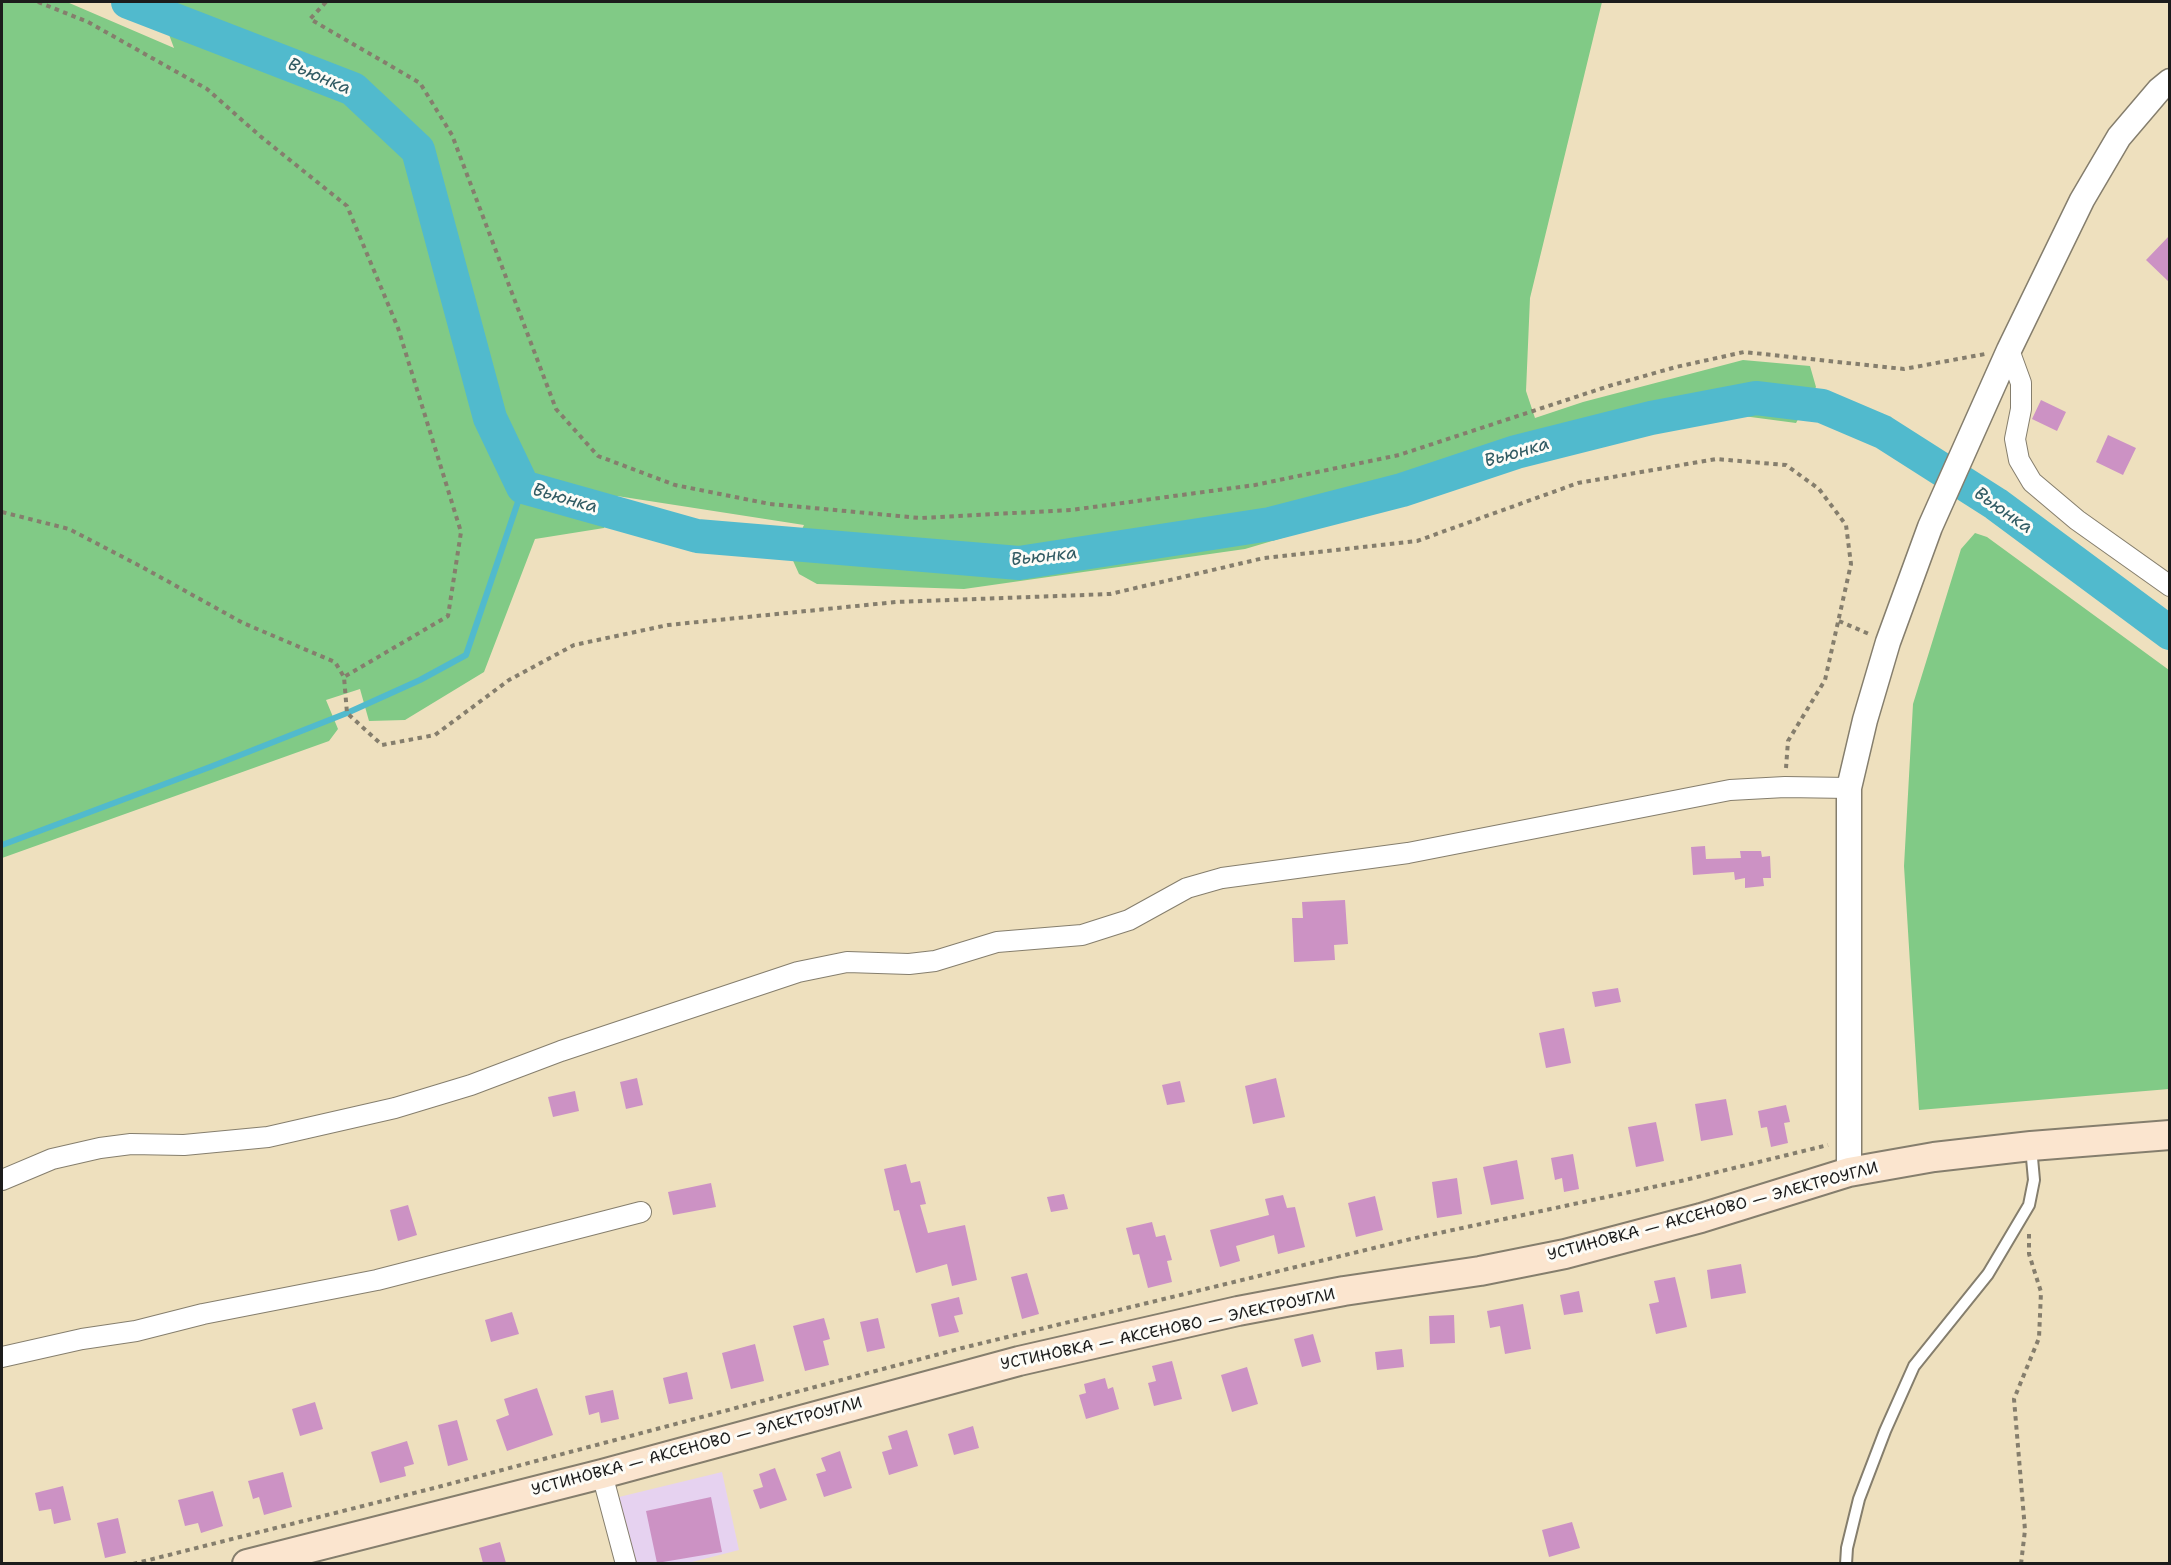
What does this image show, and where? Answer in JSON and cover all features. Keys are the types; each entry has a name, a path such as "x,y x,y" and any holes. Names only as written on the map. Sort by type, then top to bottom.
{"main road":[{"name":"УСТИНОВКА — АКСЕНОВО — ЭЛЕКТРОУГЛИ","path":"247,1563 602,1474 1019,1361 1192,1322 1344,1292 1480,1271 1565,1254 1701,1218 1850,1172 1934,1157 2031,1146 2169,1135"}],"street":[{"path":"1850,1172 1849,788 1865,720 1888,642 1930,527 2009,350 2082,200 2113,146 2169,81"},
{"path":"2009,350 2021,383 2021,409 2015,439 2019,460 2032,482 2078,520 2169,586"},
{"path":"2,1180 52,1160 100,1148 131,1144 184,1145 268,1137 395,1108 471,1085 561,1051 798,972 847,962 909,964 935,962 997,942 1082,935 1129,920 1187,888 1222,878 1408,853 1730,790 1785,787 1849,788"},
{"path":"2,1358 82,1339 136,1331 203,1314 377,1280 641,1212"},
{"path":"602,1474 626,1563"}],"lane":[{"path":"1846,1563 1847,1548 1859,1499 1885,1431 1914,1366 1988,1274 2030,1205 2034,1180 2031,1146"}],"path":[{"path":"38,2 88,22 207,89 260,136 346,206 398,328 461,532 448,616 344,677"},
{"path":"326,2 310,19 420,83 452,135 556,409 598,456 675,485 770,504 920,518 1071,510 1255,485 1399,455 1609,386 1676,367 1744,352 1904,369 2009,350"},
{"path":"2,512 69,529 243,623 335,662 344,677 347,713 382,745 435,735 509,680 574,645 668,625 896,602 1110,594 1264,558 1418,541 1578,483 1716,459 1786,465 1819,489 1846,525 1851,564 1825,680 1788,741 1785,787"},
{"path":"1839,621 1888,642"},
{"path":"2021,1563 2025,1530 2014,1400 2039,1338 2041,1292 2029,1254 2030,1205"}],"shaded area":[{"path":"722,1472 739,1550 688,1563 635,1563 619,1497"}],"green space":[{"path":"2,2 67,2 174,48 165,24 182,10 164,2 1602,2 1530,298 1526,391 1535,418 1583,402 1743,360 1810,366 1816,387 1796,423 1743,416 1640,432 1245,549 964,589 817,584 799,574 790,554 804,525 617,496 604,528 535,539 484,672 405,720 369,721 360,689 326,700 338,729 329,741 2,858"},
{"path":"1975,533 1987,537 2169,670 2169,1089 1919,1110 1904,866 1913,704 1961,549"}],"building":[{"path":"2169,236 2169,282 2146,260"},
{"path":"2041,400 2066,412 2057,431 2032,419"},
{"path":"2108,435 2136,448 2123,475 2096,462"},
{"path":"1705,846 1706,859 1741,858 1740,851 1761,851 1762,857 1770,856 1771,878 1763,878 1764,886 1745,888 1745,878 1735,880 1734,872 1693,875 1691,847"},
{"path":"1345,900 1348,944 1334,945 1335,960 1294,962 1292,918 1303,918 1302,902"},
{"path":"1618,988 1621,1002 1595,1007 1592,992"},
{"path":"1564,1028 1571,1063 1546,1068 1539,1033"},
{"path":"637,1078 643,1105 626,1109 620,1082"},
{"path":"1276,1078 1285,1117 1253,1124 1245,1086"},
{"path":"1180,1081 1185,1102 1167,1105 1162,1085"},
{"path":"575,1091 579,1111 553,1117 548,1097"},
{"path":"1726,1099 1733,1135 1701,1141 1695,1104"},
{"path":"1786,1105 1790,1122 1784,1123 1788,1143 1771,1147 1767,1127 1761,1128 1758,1111"},
{"path":"1656,1122 1664,1161 1636,1167 1628,1127"},
{"path":"1573,1154 1579,1189 1564,1192 1562,1178 1555,1180 1551,1158"},
{"path":"1517,1160 1524,1199 1491,1205 1483,1167"},
{"path":"906,1164 911,1183 920,1181 926,1204 920,1205 928,1233 965,1225 977,1280 952,1286 947,1264 916,1273 899,1210 894,1211 884,1169"},
{"path":"1457,1178 1462,1214 1437,1218 1432,1182"},
{"path":"711,1183 716,1207 673,1215 668,1192"},
{"path":"1064,1194 1068,1209 1051,1212 1047,1197"},
{"path":"1283,1195 1287,1208 1295,1207 1305,1247 1278,1254 1274,1235 1236,1246 1240,1261 1220,1267 1210,1230 1269,1215 1265,1199"},
{"path":"1375,1196 1383,1230 1356,1237 1348,1203"},
{"path":"408,1205 417,1235 398,1241 390,1210"},
{"path":"1152,1222 1156,1237 1165,1235 1172,1260 1167,1261 1172,1282 1148,1288 1139,1254 1133,1255 1126,1228"},
{"path":"1741,1264 1746,1293 1711,1299 1707,1270"},
{"path":"1027,1273 1039,1314 1022,1319 1011,1277"},
{"path":"1675,1277 1687,1327 1656,1334 1649,1304 1659,1302 1654,1281"},
{"path":"1579,1291 1583,1312 1564,1315 1560,1295"},
{"path":"959,1297 963,1314 954,1316 959,1332 939,1337 931,1304"},
{"path":"1523,1304 1531,1349 1505,1354 1500,1326 1490,1328 1487,1311"},
{"path":"512,1312 519,1334 491,1342 485,1320"},
{"path":"1454,1315 1455,1343 1430,1344 1429,1316"},
{"path":"824,1318 830,1339 823,1341 829,1365 805,1371 793,1326"},
{"path":"878,1318 885,1348 867,1352 860,1322"},
{"path":"1313,1334 1321,1362 1302,1367 1294,1339"},
{"path":"755,1344 764,1381 731,1389 722,1353"},
{"path":"1402,1349 1404,1367 1377,1370 1375,1352"},
{"path":"1172,1361 1182,1399 1154,1406 1148,1383 1156,1381 1152,1366"},
{"path":"1247,1367 1258,1404 1232,1412 1221,1375"},
{"path":"687,1372 693,1399 669,1404 663,1378"},
{"path":"1105,1378 1108,1389 1113,1387 1119,1409 1086,1419 1079,1395 1086,1393 1084,1384"},
{"path":"537,1388 553,1435 507,1451 496,1420 509,1415 504,1399"},
{"path":"613,1390 619,1419 601,1423 599,1412 589,1415 585,1396"},
{"path":"315,1402 323,1429 300,1436 292,1409"},
{"path":"457,1420 468,1460 448,1466 438,1425"},
{"path":"973,1426 979,1448 954,1455 948,1434"},
{"path":"907,1430 918,1466 889,1475 882,1452 892,1449 888,1436"},
{"path":"407,1441 414,1464 404,1467 406,1476 380,1483 371,1452"},
{"path":"840,1451 852,1488 824,1497 816,1474 826,1471 821,1458"},
{"path":"775,1468 787,1500 760,1509 753,1490 763,1487 759,1474"},
{"path":"283,1472 292,1507 264,1515 259,1497 253,1499 248,1481"},
{"path":"63,1486 71,1520 54,1524 51,1509 39,1511 35,1493"},
{"path":"213,1491 223,1526 201,1533 198,1523 185,1526 178,1500"},
{"path":"711,1497 722,1552 657,1563 646,1511"},
{"path":"118,1518 126,1553 105,1558 97,1523"},
{"path":"1572,1522 1580,1548 1549,1557 1542,1530"},
{"path":"500,1542 506,1563 483,1563 479,1548"}],"waterway":[{"name":"Вьюнка","path":"128,2 353,89 418,150 490,418 523,487 697,536 1019,563 1270,524 1402,490 1516,452 1651,418 1756,398 1822,406 1883,432 1996,504 2170,633"},
{"path":"2,845 347,713 420,680 466,655 523,487"}]}
